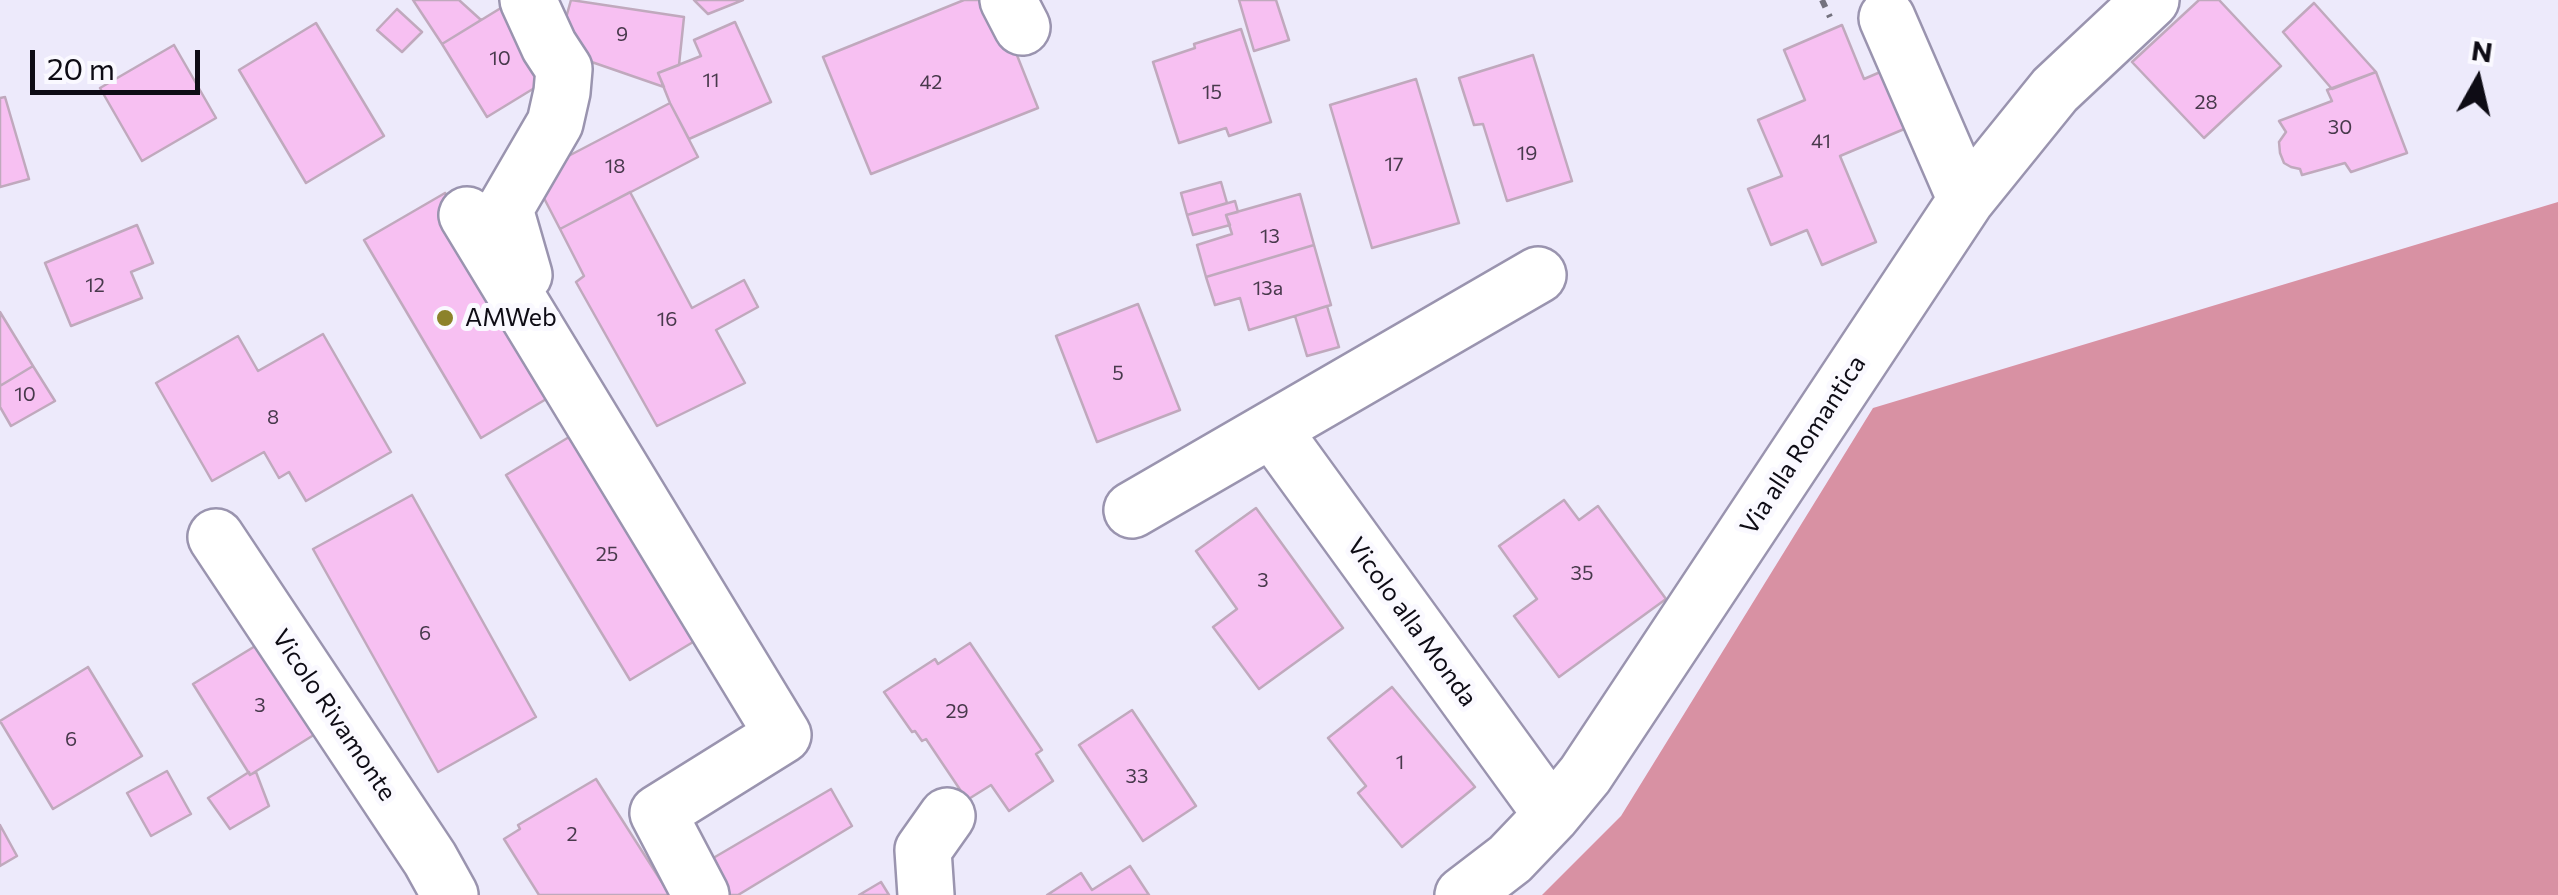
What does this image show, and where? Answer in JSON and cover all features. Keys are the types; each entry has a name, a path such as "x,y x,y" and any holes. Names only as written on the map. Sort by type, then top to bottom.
{"street":[{"path":"528,0 548,46 564,70 555,123 505,209 543,339"},
{"name":"Via alla Romantica","path":"1463,895 1510,859 1585,776 1966,200 2056,90 2151,0"},
{"path":"1887,18 1966,200"},
{"path":"467,215 782,735 658,813 701,895"},
{"path":"1132,510 1538,276"},
{"name":"Vicolo alla Monda","path":"1272,429 1552,816"},
{"name":"Vicolo Rivamonte","path":"216,537 450,895"},
{"path":"926,895 924,850 947,816"}],"shaded area":[{"path":"2558,202 2558,895 1542,895 1621,816 1873,408"}],"building":[{"path":"413,0 459,0 481,20 442,44"},
{"path":"514,0 559,73 487,117 442,44"},
{"path":"571,0 684,17 679,65 658,73 664,87 557,50"},
{"path":"694,0 743,0 708,14"},
{"path":"964,0 995,0 1038,108 871,174 823,57"},
{"path":"1239,0 1276,0 1289,40 1254,51"},
{"path":"2199,0 2219,0 2281,66 2204,138 2132,62"},
{"path":"2314,3 2376,72 2332,89 2283,32"},
{"path":"397,9 422,32 402,52 377,30"},
{"path":"735,22 771,102 689,139 658,73 701,56 694,40"},
{"path":"316,23 384,136 306,183 239,70"},
{"path":"1842,25 1864,79 1885,70 1909,127 1840,156 1876,242 1822,265 1807,230 1771,245 1748,189 1782,176 1758,120 1805,100 1784,50"},
{"path":"1241,29 1271,122 1229,136 1226,128 1179,143 1153,62"},
{"path":"174,45 216,118 142,161 100,88"},
{"path":"1533,55 1572,181 1507,201 1483,124 1474,125 1459,78"},
{"path":"2376,72 2407,153 2351,172 2345,163 2302,175 2300,169 2284,163 2279,142 2286,132 2279,121 2332,101 2327,90"},
{"path":"1416,79 1459,223 1372,248 1330,105"},
{"path":"5,97 29,179 0,187 0,98"},
{"path":"670,103 698,157 560,229 532,175"},
{"path":"1221,182 1227,203 1187,215 1181,193"},
{"path":"630,192 692,308 744,280 758,307 716,330 745,383 657,426 576,282 584,276 560,229"},
{"path":"445,193 563,389 481,438 364,240"},
{"path":"1300,194 1314,245 1206,277 1197,245 1232,234 1226,215"},
{"path":"1235,201 1238,212 1226,215 1230,225 1193,235 1187,215"},
{"path":"137,225 153,263 131,272 142,298 71,326 45,263"},
{"path":"1314,245 1331,305 1249,330 1240,298 1215,305 1206,277"},
{"path":"1138,304 1180,410 1097,442 1056,336"},
{"path":"1327,306 1339,347 1307,356 1295,316"},
{"path":"0,312 33,366 0,386"},
{"path":"323,334 391,452 306,501 289,472 279,478 264,452 212,481 156,383 238,336 258,371"},
{"path":"33,366 55,401 11,426 0,407 0,386"},
{"path":"584,428 708,633 630,680 506,475"},
{"path":"412,495 536,717 438,772 313,549"},
{"path":"1564,500 1579,520 1598,506 1666,599 1559,677 1514,616 1537,599 1499,546"},
{"path":"1256,508 1343,628 1259,689 1213,627 1237,609 1196,551"},
{"path":"270,637 328,726 250,775 193,684"},
{"path":"970,643 1042,750 1036,754 1053,781 1009,811 991,785 967,800 926,739 922,741 912,732 884,692 935,659 938,664"},
{"path":"88,667 142,756 53,809 0,721"},
{"path":"1392,687 1475,787 1402,847 1358,793 1366,786 1328,738"},
{"path":"1132,710 1196,806 1143,841 1079,745"},
{"path":"167,771 191,814 151,836 127,793"},
{"path":"249,772 256,772 269,806 230,829 208,798"},
{"path":"596,779 670,895 539,895 504,839 520,829 518,825"},
{"path":"831,789 852,826 738,895 722,895 703,864"},
{"path":"0,825 17,856 0,866"},
{"path":"1130,866 1149,895 1047,895 1081,873 1092,890"},
{"path":"881,882 889,895 859,895"}],"place":[{"name":"AMWeb","path":"445,318"}]}
